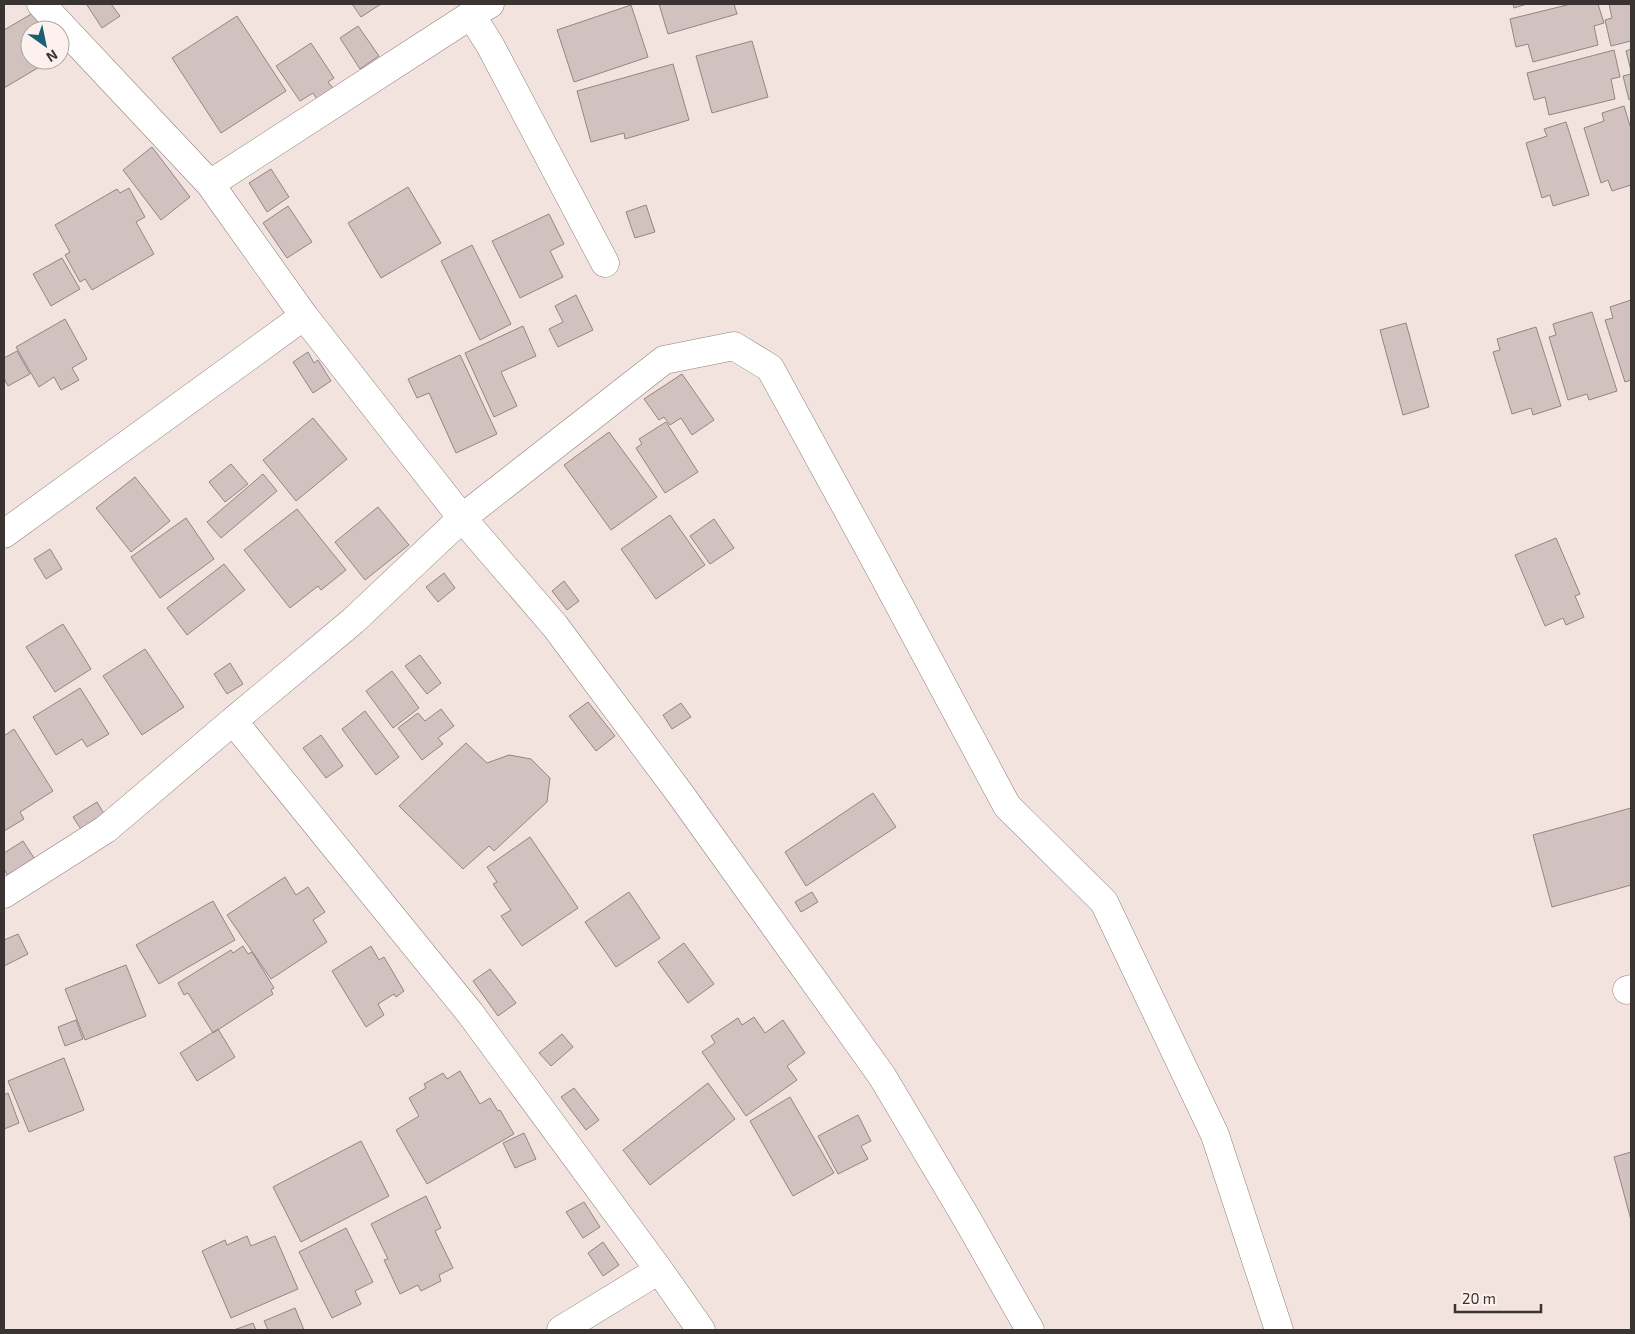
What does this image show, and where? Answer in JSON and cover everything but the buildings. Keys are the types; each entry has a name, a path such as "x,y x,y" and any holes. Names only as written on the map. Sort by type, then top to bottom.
{"street":[{"path":"40,4 210,184 304,316 462,518 555,626 681,795 882,1076 1030,1330"},
{"path":"210,184 480,9 490,45 605,263"},
{"path":"4,534 304,316"},
{"path":"4,894 106,829 353,621 462,518 664,360 734,346 770,368 874,556 1007,806 1104,902 1214,1134 1279,1330"},
{"path":"233,721 470,1013 701,1330"},
{"path":"561,1330 659,1270"}]}
